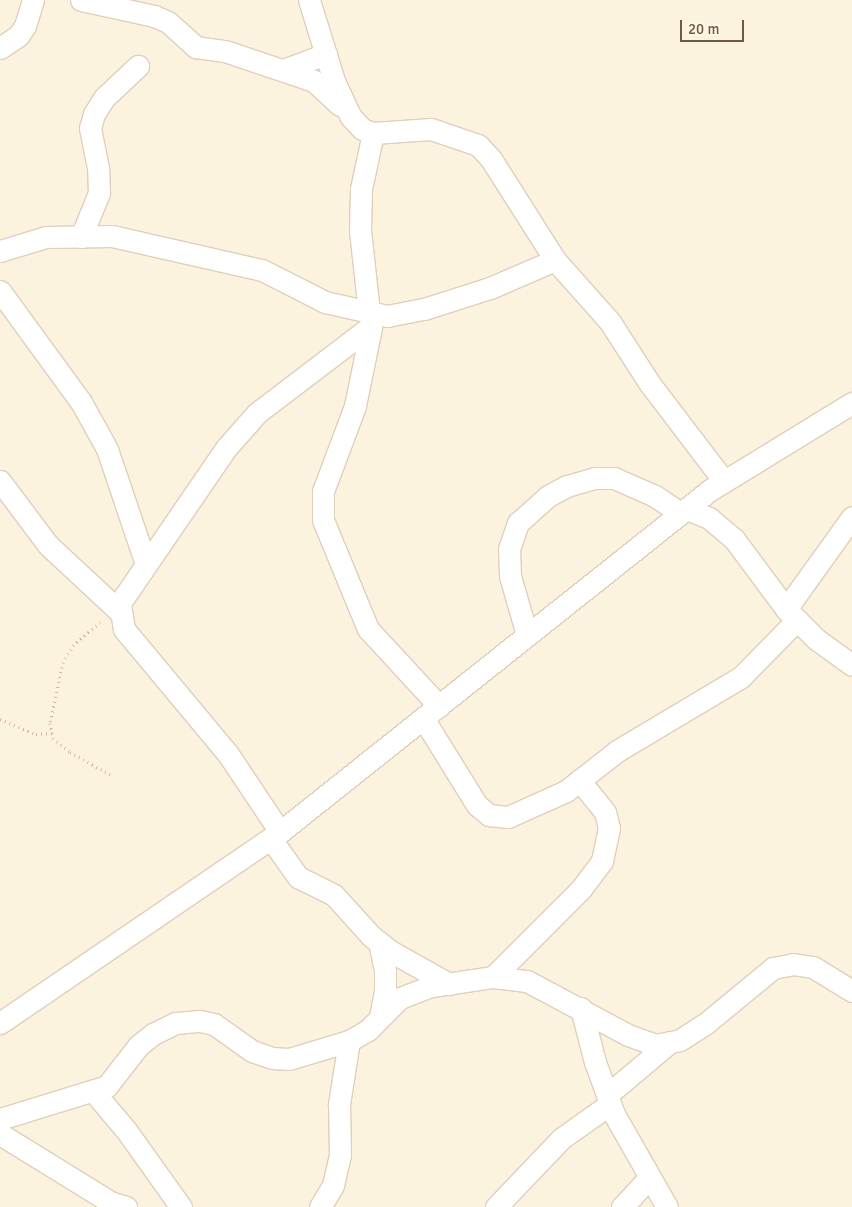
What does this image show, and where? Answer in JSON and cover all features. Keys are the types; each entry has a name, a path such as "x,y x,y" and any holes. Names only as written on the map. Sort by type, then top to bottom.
{"street":[{"path":"0,48 18,36 25,26 33,0"},
{"path":"81,0 154,16 168,22 196,47 225,51 314,81 362,129 373,133 431,129 478,145 491,159 555,260 610,322 650,384 724,481"},
{"path":"310,0 334,81 349,114"},
{"path":"283,70 326,54"},
{"path":"81,237 99,193 98,168 90,128 94,114 104,98 138,66"},
{"path":"373,133 361,189 360,230 371,317 355,406 324,491 323,520 368,629 431,712 477,805 489,815 508,817 528,810 566,791 617,751 741,677 791,614 852,517"},
{"path":"4,255 46,237 112,236 262,270 325,302 371,317 424,309 490,288 555,260"},
{"path":"0,292 81,402 107,449 146,564"},
{"path":"116,608 125,592 226,447 258,413 371,317"},
{"path":"0,1022 275,835 683,511 724,481 852,403"},
{"path":"527,636 510,576 509,549 518,523 548,496 567,486 595,478 614,478 683,511 709,518 734,539 791,614 816,639 852,665"},
{"path":"0,481 48,545 116,608 124,629 228,754 298,877 334,895 379,942 449,984"},
{"path":"493,977 581,889 602,861 609,828 605,812 579,780"},
{"path":"379,942 385,977 380,1017"},
{"path":"0,1118 93,1092 107,1086 138,1046 154,1034 176,1023 200,1021 214,1024 252,1051 272,1058 289,1059 349,1041 368,1030 400,998 449,984 493,977 527,981 581,1008 628,1035 655,1045 680,1040 705,1024 773,968 793,964 813,967 852,991"},
{"path":"581,1008 609,1099 649,1178 667,1207"},
{"path":"320,1207 333,1185 340,1155 338,1104 349,1041"},
{"path":"496,1207 562,1138 609,1099 670,1042"},
{"path":"93,1092 126,1130 181,1207"},
{"path":"0,1134 110,1202 126,1207"},
{"path":"622,1207 649,1178"}],"path":[{"path":"113,776 70,752 52,733 50,723 63,662 74,646 116,608"},
{"path":"0,719 36,734 52,733"}]}
